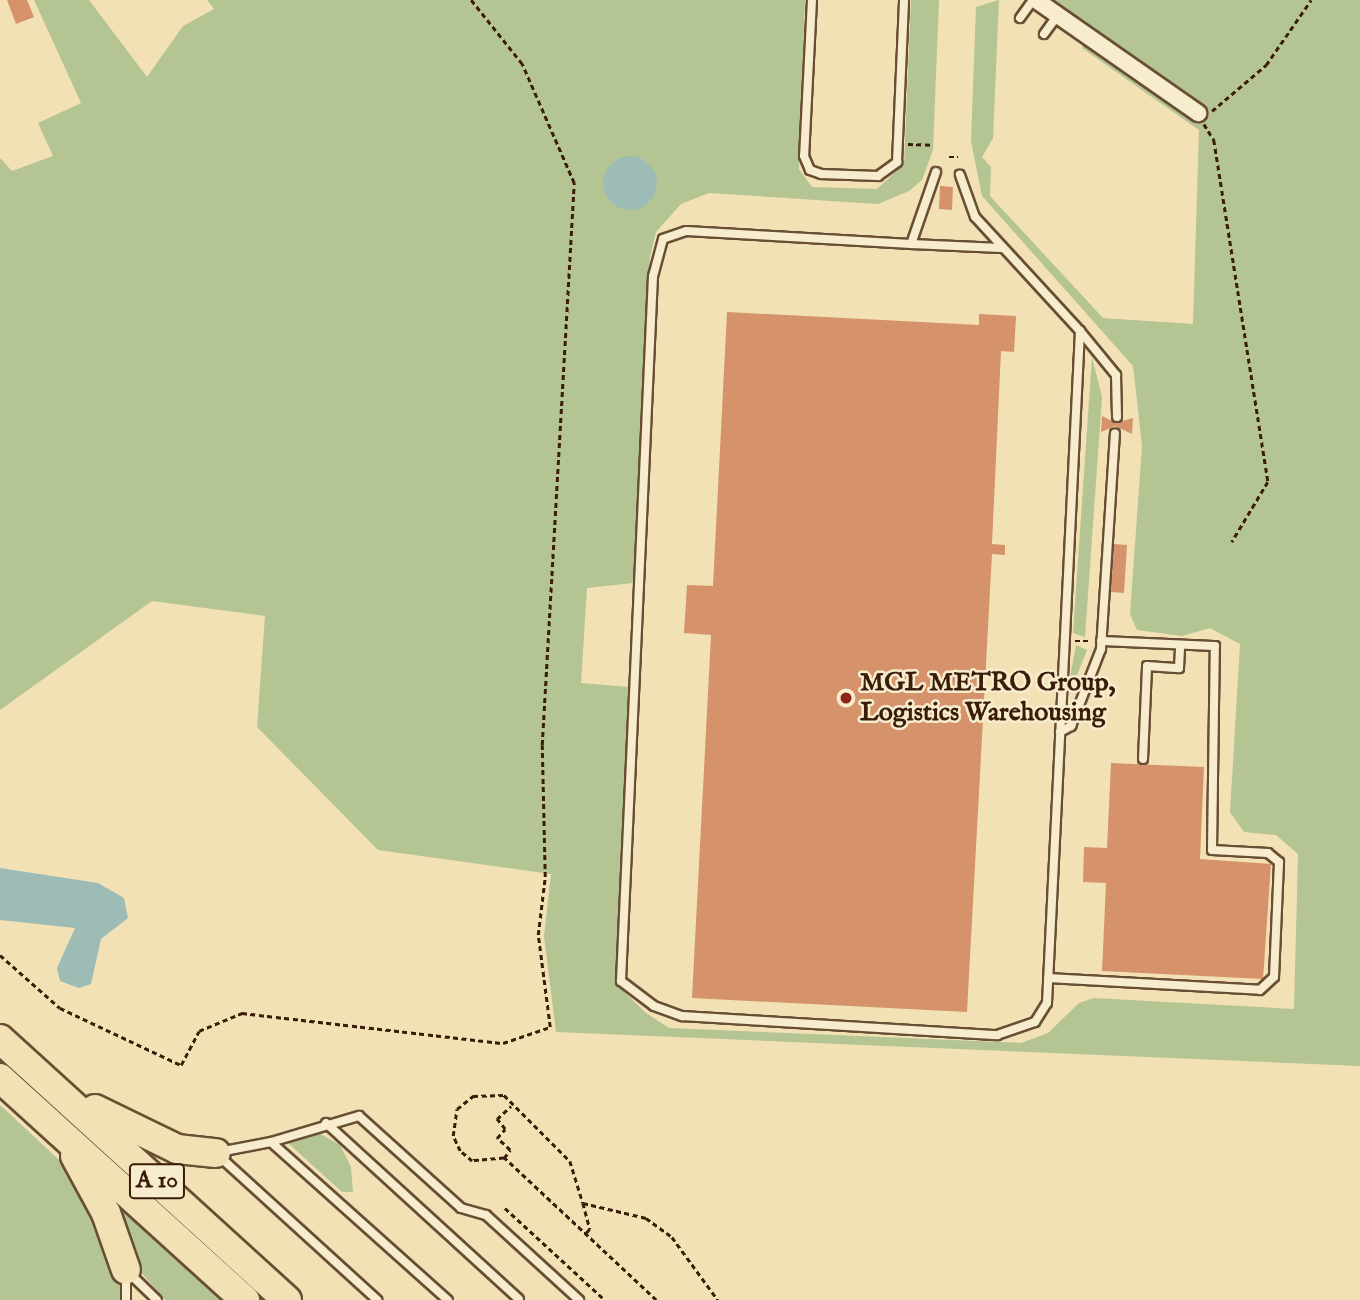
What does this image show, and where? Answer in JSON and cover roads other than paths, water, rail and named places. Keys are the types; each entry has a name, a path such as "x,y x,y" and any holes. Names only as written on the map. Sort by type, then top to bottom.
{"highway":[{"name":"A 10","path":"0,1039 287,1300"},
{"path":"26,1062 140,1135 177,1149 216,1153"},
{"name":"A 10","path":"0,1078 244,1300"},
{"path":"63,1135 106,1213 126,1270"}],"street":[{"path":"1034,0 1198,113"}],"lane":[{"path":"812,0 804,156 810,170 878,176 897,162 904,0"},
{"path":"1020,18 1034,0"},
{"path":"1044,34 1058,15"},
{"path":"911,244 936,172"},
{"path":"960,175 969,208 1001,248 1080,331 1115,375 1116,417"},
{"path":"1001,248 686,231 663,239 653,276 621,981 654,1006 682,1016 997,1035 1035,1022 1047,1003 1080,331"},
{"path":"1060,732 1071,726 1101,641 1115,433"},
{"path":"1048,978 1259,990 1274,977 1279,862 1268,853 1212,850 1218,655 1204,643 1180,647 1101,641"},
{"path":"1143,759 1147,667 1179,668 1180,647"},
{"path":"216,1153 271,1142 359,1115 461,1208 486,1215 579,1300"},
{"path":"326,1124 519,1299"},
{"path":"271,1142 448,1300"},
{"path":"216,1153 377,1300"},
{"path":"126,1270 155,1299"},
{"path":"126,1270 126,1300"}],"water":[{"path":"630,156 649,164 657,183 649,202 630,210 611,202 603,183 611,164"},
{"path":"0,868 98,883 124,898 128,918 101,939 91,984 79,988 60,981 57,968 75,928 0,920"}],"place":[{"name":"MGL METRO Group, Logistics Warehousing","path":"846,698"}]}
